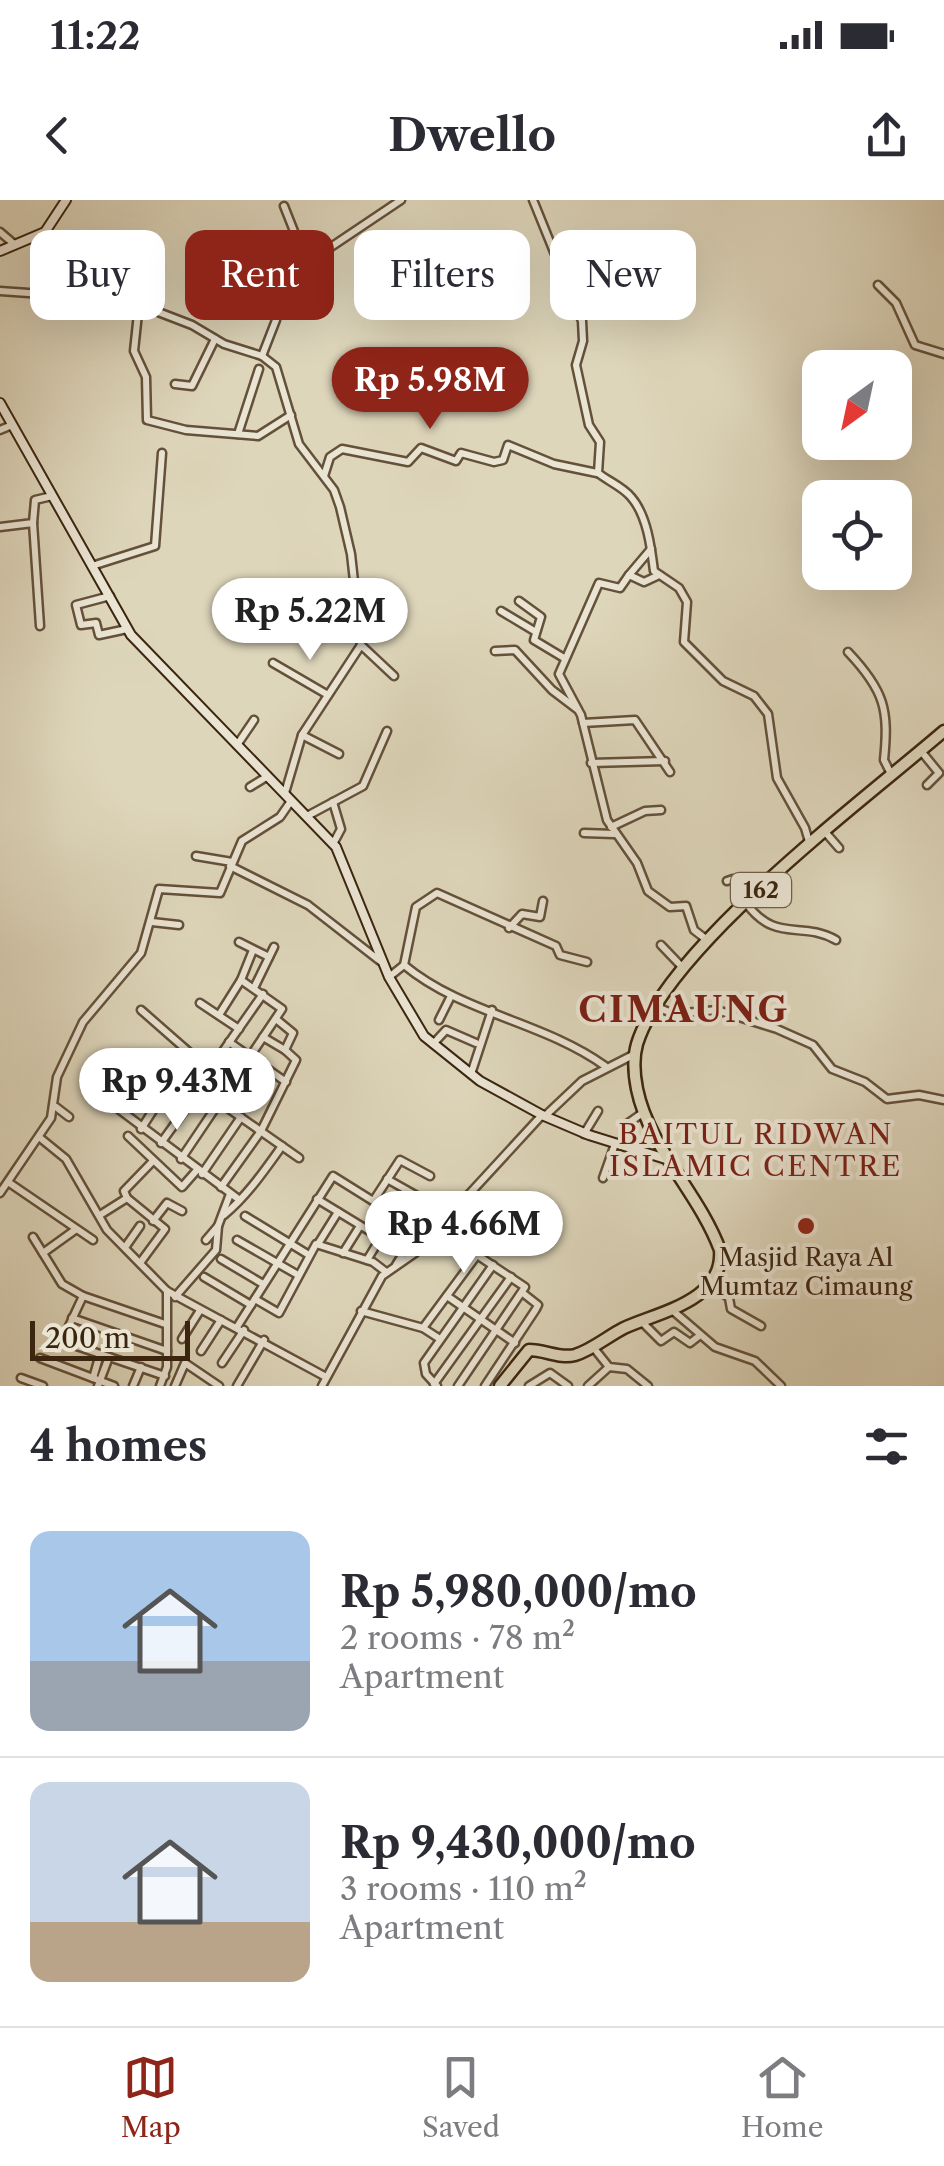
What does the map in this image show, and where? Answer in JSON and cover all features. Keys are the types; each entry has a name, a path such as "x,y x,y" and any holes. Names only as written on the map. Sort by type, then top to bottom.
{"main road":[{"name":"162","path":"634,1054 657,1007 708,941 810,846 944,731"},
{"path":"504,1384 529,1350 571,1356 672,1310 710,1284 720,1267 720,1250 694,1195 669,1160 645,1112 636,1087 634,1054"}],"street":[{"path":"55,219 56,200"},
{"path":"0,251 40,235 66,200"},
{"path":"334,246 401,200"},
{"path":"532,200 582,322 583,341 576,365 585,414 600,442 598,474"},
{"path":"284,206 294,230"},
{"path":"0,232 14,244"},
{"path":"878,285 896,303 916,345 944,354"},
{"path":"0,291 30,293"},
{"path":"0,1193 56,1107 57,1077 83,1022 142,953 159,889 220,893 242,841 280,817 289,796 302,735 360,644 347,532 334,490 303,450 276,366 262,356 165,316"},
{"path":"137,320 134,344 146,378 145,417 186,430 260,436 291,414"},
{"path":"262,356 276,320"},
{"path":"175,384 192,386 215,339"},
{"path":"238,434 259,369"},
{"path":"0,402 127,629 333,844 349,871 389,977 414,1026 470,1074 543,1115 584,1134 669,1160"},
{"path":"0,430 12,425"},
{"path":"324,476 330,457 342,449 369,458 410,462 421,448 456,461 461,453 498,462 504,460 508,446 554,464 598,474 632,497 639,518 650,529 656,576"},
{"path":"92,566 155,546 162,454"},
{"path":"40,626 32,524 35,500 54,495"},
{"path":"0,527 32,524"},
{"path":"548,685 594,601 598,584 620,588 651,549"},
{"path":"629,575 644,582 656,576"},
{"path":"656,576 679,588 687,602 686,644 723,681 754,696 768,714 777,778 805,828 810,846"},
{"path":"110,596 76,606 81,625 96,623 102,635 127,629"},
{"path":"519,602 540,615 536,641 564,658"},
{"path":"501,611 536,632"},
{"path":"360,644 394,676"},
{"path":"494,651 516,650 578,710"},
{"path":"848,652 880,695 890,739 884,760 892,775"},
{"path":"273,663 328,695"},
{"path":"558,672 583,723 591,763 613,830 637,863 648,891 670,907 686,906 694,930 708,941"},
{"path":"583,723 632,718 670,772"},
{"path":"238,746 254,720"},
{"path":"308,816 366,782 387,731"},
{"path":"302,735 339,754"},
{"path":"921,751 939,774 927,784"},
{"path":"591,763 665,761"},
{"path":"250,787 268,776"},
{"path":"333,802 340,829 333,844"},
{"path":"584,833 613,830 646,810 662,810"},
{"path":"826,833 839,848"},
{"path":"196,856 231,864 308,905 384,963"},
{"path":"727,882 733,879 758,920 778,930 836,940"},
{"path":"389,977 404,965 414,913 432,894 448,896 509,928 556,946 564,957 586,962"},
{"path":"509,928 522,914 540,916 543,901"},
{"path":"152,922 178,925"},
{"path":"239,942 269,957"},
{"path":"660,945 680,974"},
{"path":"254,988 274,947"},
{"path":"219,1015 241,980 253,950"},
{"path":"404,965 450,998 558,1036 605,1066"},
{"path":"166,1170 220,1102 276,1019 281,1006 241,980"},
{"path":"161,1143 262,994"},
{"path":"439,1020 450,998"},
{"path":"200,1003 239,1028"},
{"path":"657,1007 674,1014 717,1010 758,1021 813,1044 829,1066 887,1099 919,1094 944,1100"},
{"path":"141,1010 189,1052 180,1074 141,1128"},
{"path":"470,1074 492,1010"},
{"path":"276,1019 293,1033 285,1050"},
{"path":"432,1045 446,1030 476,1043"},
{"path":"221,1187 262,1132 296,1058 263,1037"},
{"path":"229,1042 286,1082"},
{"path":"322,1386 386,1272 429,1236 543,1115 605,1066 634,1054"},
{"path":"180,1074 299,1158"},
{"path":"100,1094 233,1196 247,1194 282,1146"},
{"path":"56,1107 69,1118"},
{"path":"584,1134 598,1111"},
{"path":"603,1178 627,1124 645,1112"},
{"path":"128,1136 184,1187 241,1117"},
{"path":"142,1143 148,1134"},
{"path":"39,1138 66,1159 106,1228 167,1291 199,1312 264,1340 326,1376"},
{"path":"374,1200 400,1160 430,1176"},
{"path":"124,1200 124,1191 153,1161"},
{"path":"222,1362 263,1284 335,1176 429,1236"},
{"path":"387,1179 419,1197"},
{"path":"8,1182 93,1240"},
{"path":"206,1240 233,1196"},
{"path":"317,1198 381,1238"},
{"path":"100,1215 124,1200"},
{"path":"124,1200 165,1230 140,1263"},
{"path":"396,1266 436,1200"},
{"path":"153,1221 168,1202 182,1211"},
{"path":"204,1278 279,1312 309,1254 338,1212"},
{"path":"244,1216 309,1254"},
{"path":"126,1246 140,1226"},
{"path":"175,1296 214,1254 218,1226"},
{"path":"343,1252 360,1226"},
{"path":"366,1260 386,1229"},
{"path":"42,1252 75,1230"},
{"path":"33,1237 66,1288 165,1324"},
{"path":"237,1240 298,1275"},
{"path":"318,1244 366,1260 386,1272"},
{"path":"423,1328 476,1255 525,1287 524,1294 458,1386"},
{"path":"221,1259 263,1284"},
{"path":"494,1265 424,1363 436,1385 511,1277"},
{"path":"710,1284 729,1298 731,1309 761,1326"},
{"path":"160,1386 167,1351 167,1291"},
{"path":"485,1386 538,1305 524,1294"},
{"path":"82,1296 63,1343 165,1376"},
{"path":"447,1296 515,1343"},
{"path":"672,1310 719,1348 752,1358 781,1386"},
{"path":"182,1339 199,1312"},
{"path":"361,1312 423,1328 440,1339"},
{"path":"72,1318 167,1351"},
{"path":"201,1352 221,1320"},
{"path":"641,1322 661,1342 674,1332 690,1343 700,1336"},
{"path":"237,1386 264,1340"},
{"path":"592,1346 610,1366 627,1370 648,1386"},
{"path":"97,1382 105,1356"},
{"path":"40,1358 114,1386"},
{"path":"175,1386 185,1363 220,1386"},
{"path":"592,1384 610,1366"},
{"path":"133,1386 141,1367"},
{"path":"529,1386 550,1373 568,1386"},
{"path":"21,1378 43,1386"}],"place":[{"name":"Masjid Raya Al Mumtaz Cimaung","path":"806,1226"}],"district":[{"name":"CIMAUNG","path":"684,1010"},
{"name":"BAITUL RIDWAN ISLAMIC CENTRE","path":"756,1150"}]}
